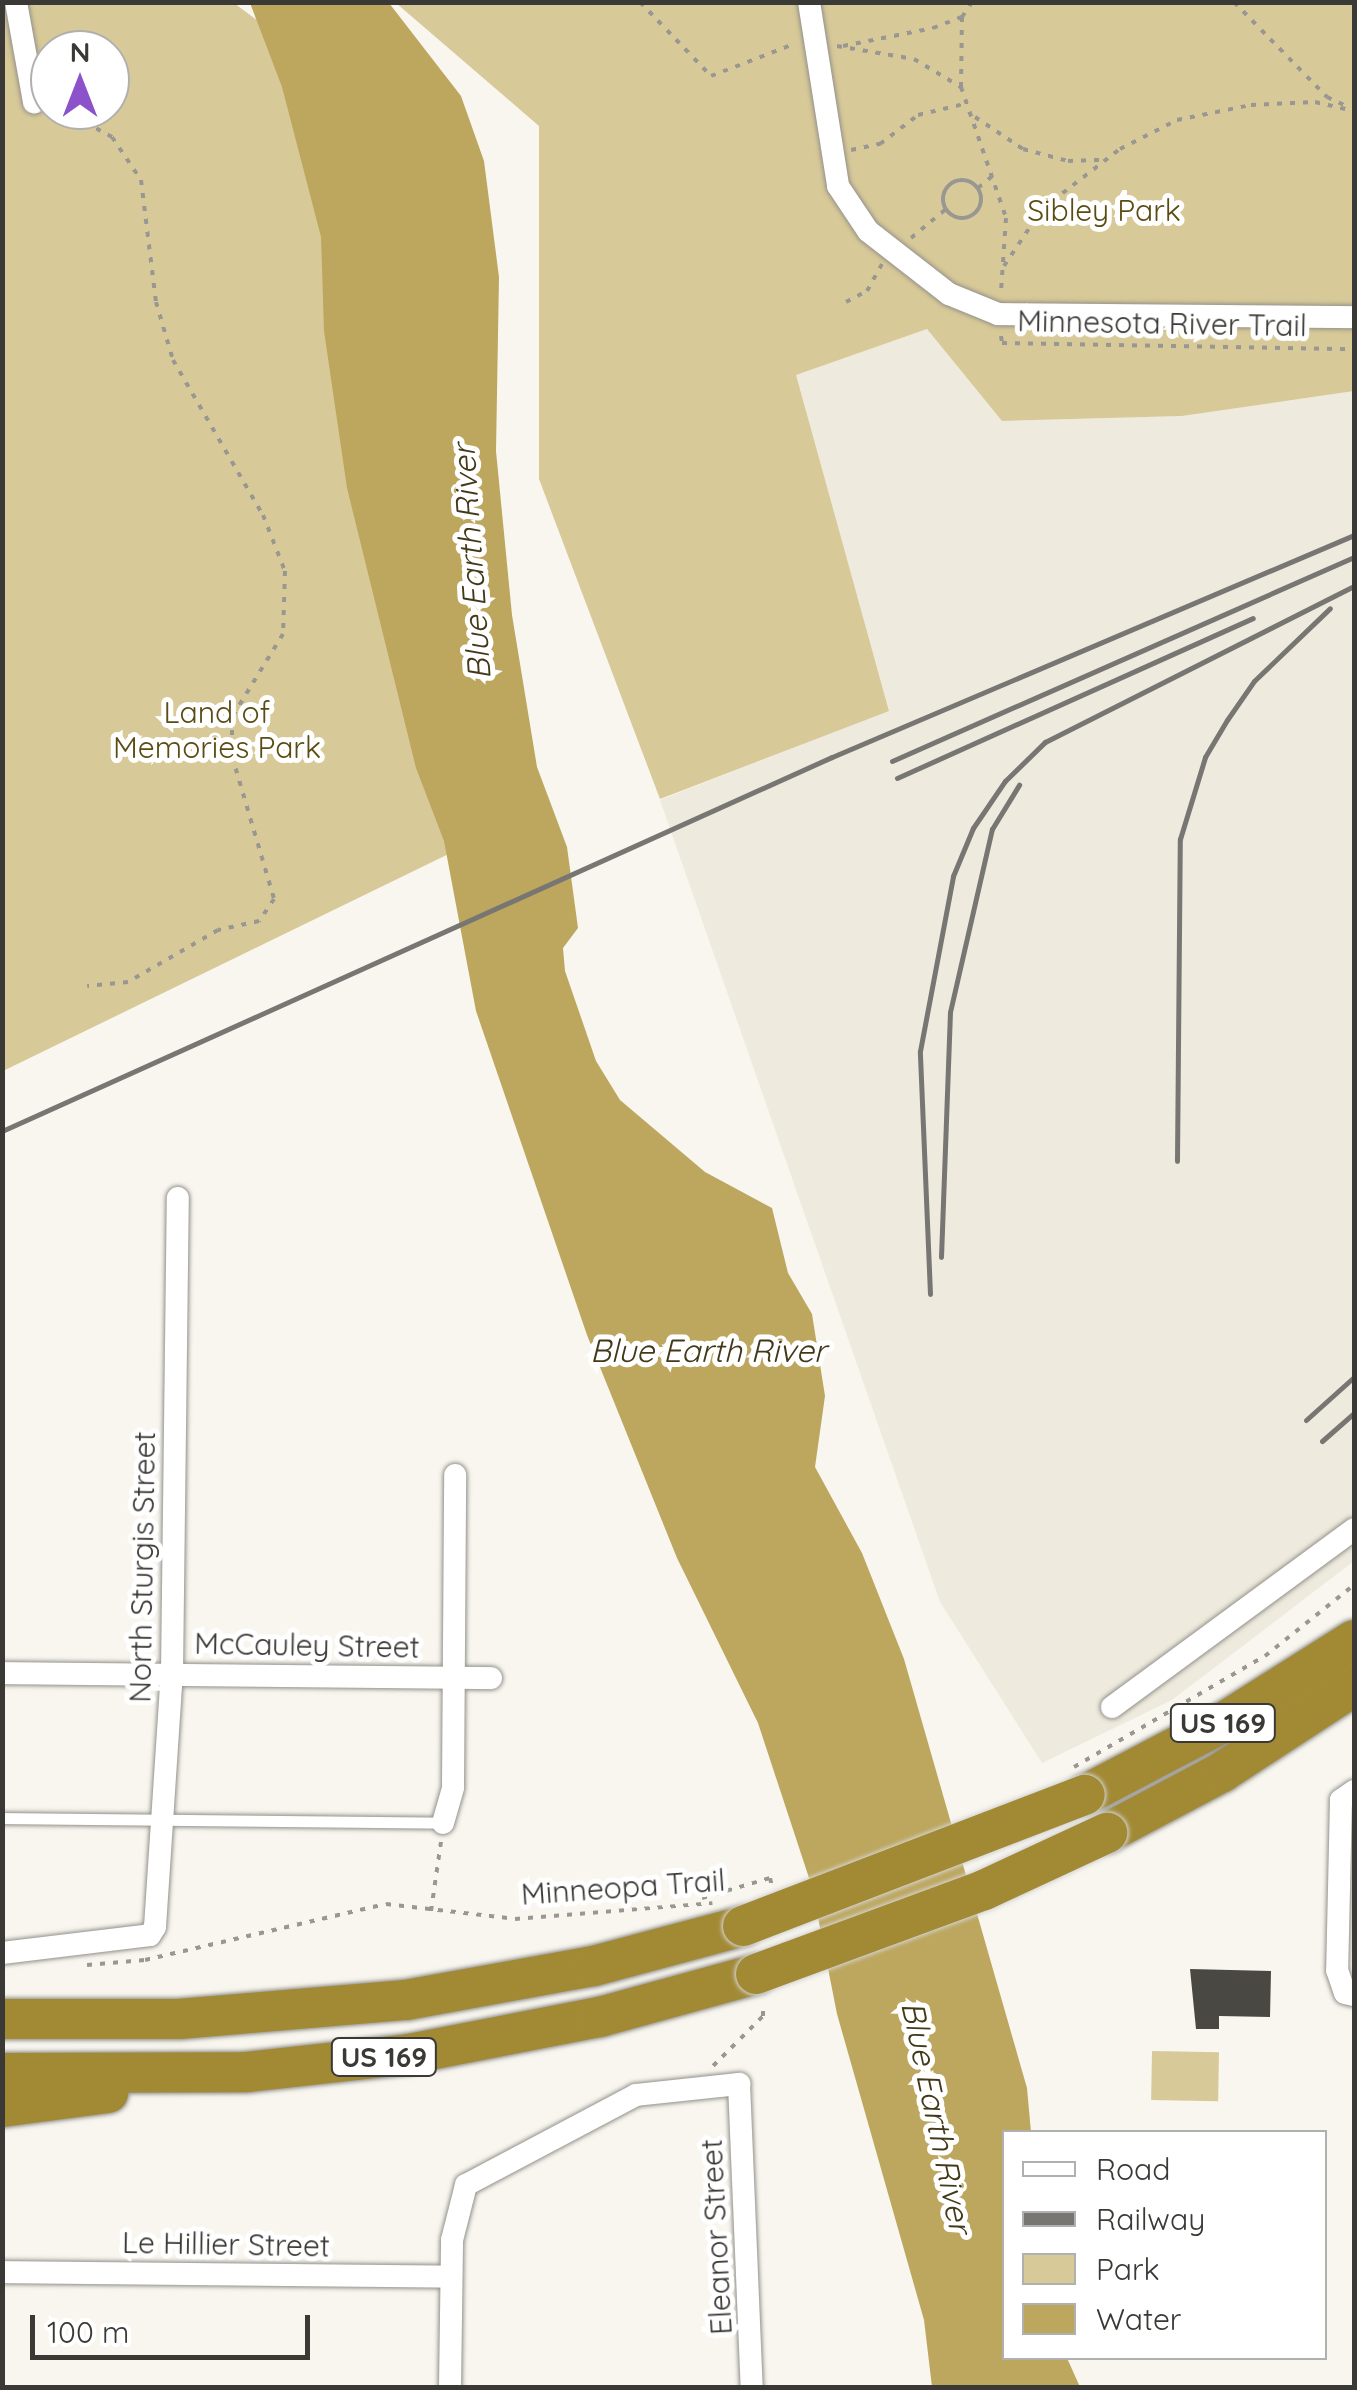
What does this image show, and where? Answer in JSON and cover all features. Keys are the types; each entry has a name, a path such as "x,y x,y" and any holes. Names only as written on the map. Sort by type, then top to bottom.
{"highway":[{"path":"1144,1766 1354,1608"},
{"name":"US 169","path":"2,2019 179,2018 406,2000 594,1966 1078,1781 1144,1766 1354,1640"},
{"name":"US 169","path":"2,2073 247,2072 488,2042 764,1987 1106,1834 1222,1772 1354,1686"},
{"path":"1222,1772 1354,1706"},
{"path":"2,2107 247,2072"}],"street":[{"path":"16,2 30,80"},
{"path":"809,2 829,44 832,153 838,186 868,231 949,294 998,314 1354,317"},
{"name":"North Sturgis Street","path":"2,1953 150,1935 161,1896 172,1673 178,1198"},
{"path":"444,1823 453,1787 455,1476"},
{"path":"1112,1706 1354,1528"},
{"name":"McCauley Street","path":"2,1672 490,1678"},
{"path":"1348,1795 1337,1970 1345,1993 1354,1995"},
{"name":"Eleanor Street","path":"449,2276 458,2199 478,2175 636,2094 739,2084 752,2388"},
{"name":"Le Hillier Street","path":"2,2272 449,2276"},
{"path":"449,2276 450,2388"}],"lane":[{"path":"2,1818 444,1823"}],"path":[{"path":"640,2 711,76 829,44 962,17"},
{"path":"829,44 914,60 961,88 962,17 972,2"},
{"path":"1234,2 1327,97 1354,111"},
{"name":"Minnesota River Trail","path":"961,88 996,174 1006,218 998,314 1002,343 1354,349"},
{"path":"1004,266 1042,209 1104,160 1177,120 1251,105 1314,102 1354,111"},
{"path":"832,153 880,144 918,114 968,103"},
{"path":"975,117 1023,149 1068,161 1104,160"},
{"path":"87,986 128,982 218,930 259,921 274,898 232,756 232,717 283,634 284,571 263,515 173,360 156,302 142,180 112,137 99,130"},
{"path":"978,188 954,181 945,190 946,209 973,214 978,188 996,174"},
{"path":"1078,1781 1266,1656 1354,1585"},
{"path":"431,1911 444,1823"},
{"path":"702,1898 770,1878"},
{"name":"Minneopa Trail","path":"74,1966 145,1960 386,1904 515,1919 702,1898 741,1910 775,1889"},
{"path":"728,2049 763,2016 760,2005 764,1987"}],"shaded area":[{"path":"927,329 1002,421 1182,416 1354,391 1354,1561 1172,1700 1042,1763 940,1602 660,800 889,710 795,375"}],"green space":[{"name":"Land of Memories Park","path":"3,3 234,3 274,33 463,847 3,1071"},
{"name":"Sibley Park","path":"396,3 1354,3 1354,391 1182,416 1002,421 927,329 796,375 889,711 660,799 539,479 539,126"},
{"path":"1152,2051 1219,2052 1218,2101 1151,2100"}],"water":[{"name":"Blue Earth River","path":"250,3 389,3 461,96 484,161 499,277 496,451 512,615 537,767 567,847 578,928 563,948 565,971 596,1061 620,1100 705,1172 772,1208 788,1273 812,1314 825,1396 815,1467 862,1553 904,1659 1027,2088 1031,2130 1002,2130 1002,2360 1068,2360 1080,2387 932,2387 924,2320 837,2014 812,1887 758,1723 677,1558 587,1335 476,1011 444,841 416,768 347,488 324,331 321,237 282,87"}],"building":[{"path":"1190,1969 1271,1971 1270,2017 1219,2016 1219,2029 1196,2029"}],"railway":[{"path":"2,1131 832,757 1354,535"},
{"path":"892,761 1354,557"},
{"path":"930,1294 920,1051 953,876 973,828 1005,781 1045,742 1354,586"},
{"path":"1177,1161 1180,839 1205,757 1227,720 1254,681 1330,608"},
{"path":"897,778 1253,618"},
{"path":"941,1257 950,1012 992,829 1019,785"},
{"path":"1306,1420 1354,1377"},
{"path":"1322,1441 1354,1413"}]}
